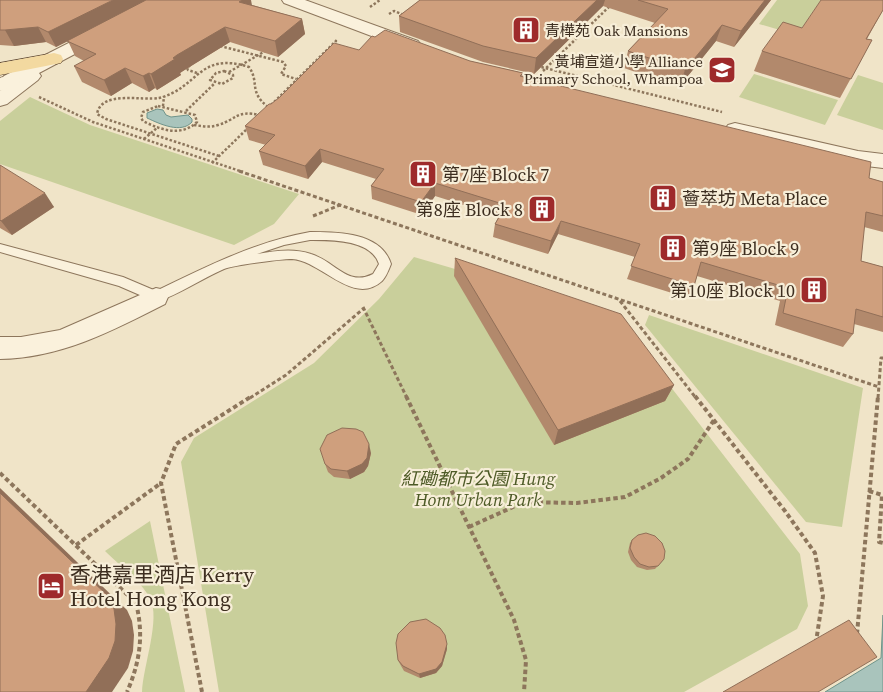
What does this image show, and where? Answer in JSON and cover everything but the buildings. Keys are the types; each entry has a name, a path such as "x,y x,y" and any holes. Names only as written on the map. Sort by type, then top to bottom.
{"main road":[{"path":"3,79 54,58"}],"street":[{"path":"0,100 54,58 165,0"},
{"path":"290,0 433,52"},
{"path":"721,119 858,158 883,161"},
{"path":"0,348 41,345 77,335 156,297"}],"lane":[{"path":"0,248 123,282 156,297 229,262 258,249 298,237 333,236 351,238 368,244 382,255 385,264 378,277 367,283 360,284 345,281 323,263 307,257 283,255 250,261 229,262"}],"path":[{"path":"544,70 616,0"},
{"path":"212,163 336,41 329,38"},
{"path":"219,45 285,63 286,66 281,74 297,79"},
{"path":"228,72 233,75 231,80 224,83 215,83 210,80 212,75 228,72 272,47"},
{"path":"325,51 333,53"},
{"path":"197,60 187,68 197,73"},
{"path":"219,156 100,117 97,110 104,103 116,98 164,96 197,73 217,63 242,64 253,71 254,91 258,100 269,107"},
{"path":"535,66 721,119"},
{"path":"185,111 215,83"},
{"path":"38,96 93,122 879,387"},
{"path":"163,106 164,96"},
{"path":"194,126 197,118 195,115 163,106 152,107 141,115 143,121 159,127 183,131 194,126 211,127 246,112 260,115"},
{"path":"143,139 159,127"},
{"path":"360,284 363,309 510,610 524,643 528,677 524,692"},
{"path":"620,300 815,553 823,596 815,649"},
{"path":"202,692 161,483 176,444 286,375 363,309"},
{"path":"857,640 881,358 883,358"},
{"path":"469,527 524,502 577,503 625,497 661,478 688,458 714,420"},
{"path":"0,473 136,603 141,621 143,642 139,663 128,692"},
{"path":"76,545 161,483"},
{"path":"870,491 882,495 879,542 883,543"}],"green space":[{"path":"777,0 821,0 797,35 759,24"},
{"path":"754,74 838,100 825,125 739,97"},
{"path":"858,75 883,83 883,130 837,115"},
{"path":"30,97 90,125 299,194 274,224 234,245 0,164 0,121"},
{"name":"紅磡都市公園 Hung Hom Urban Park","path":"414,257 593,309 626,329 800,554 808,606 797,629 684,692 219,692 181,462 194,438 314,363 379,299"},
{"path":"649,315 863,388 842,527 806,522 645,325"},
{"path":"150,521 185,692 142,692 153,630 153,607 150,598 141,585 105,551"}],"water":[{"path":"157,109 163,110 166,115 171,117 188,115 192,122 187,126 176,128 147,118 147,113"},
{"path":"883,615 883,692 825,692 881,658"}],"place":[{"name":"青樺苑 Oak Mansions","path":"526,30"},
{"name":"黃埔宣道小學 Alliance Primary School, Whampoa","path":"722,70"},
{"name":"第7座 Block 7","path":"423,174"},
{"name":"薈萃坊 Meta Place","path":"663,198"},
{"name":"第8座 Block 8","path":"542,209"},
{"name":"第9座 Block 9","path":"673,248"},
{"name":"第10座 Block 10","path":"814,290"},
{"name":"香港嘉里酒店 Kerry Hotel Hong Kong","path":"51,586"}]}
